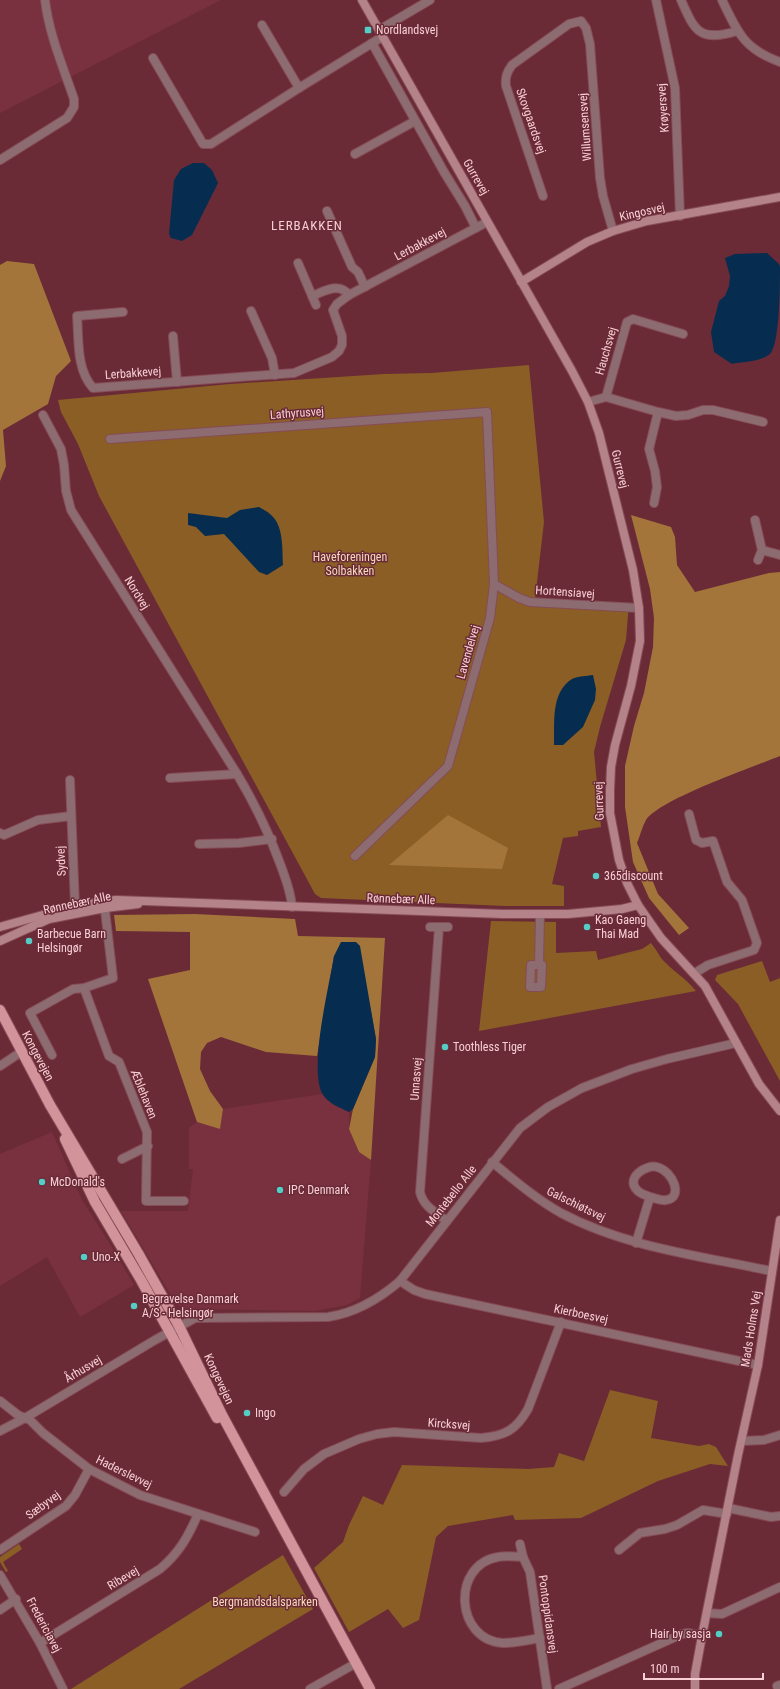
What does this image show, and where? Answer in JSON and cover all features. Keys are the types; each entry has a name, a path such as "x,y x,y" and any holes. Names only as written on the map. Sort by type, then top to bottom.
{"main road":[{"name":"Kongevejen","path":"1,1015 50,1105 138,1253 179,1326 222,1415 354,1665 364,1689"},
{"name":"Kongevejen","path":"50,1105 95,1202 141,1280 354,1665 370,1689"}],"street":[{"path":"0,160 67,118 74,107 74,99 46,13 45,0"},
{"name":"Gurrevej","path":"362,0 572,370 588,402 599,433 633,570 639,608 640,641 631,686 615,745 610,790 612,828 619,860 627,883 638,905 661,938 695,973 714,1000 759,1084 780,1111"},
{"path":"154,58 203,144 211,144 372,43 380,34 430,0"},
{"name":"Krøyersvej","path":"656,0 675,88 680,216"},
{"path":"681,0 691,23 698,31 716,36 737,31"},
{"path":"722,0 737,31 750,46 765,56 780,62"},
{"name":"Skovgaardsvej","path":"543,196 506,86 505,78 507,71 512,65 569,24 581,21"},
{"name":"Willumsensvej","path":"581,21 586,28 590,44 600,178 603,196 613,231"},
{"path":"262,25 299,88"},
{"name":"Gurrevej","path":"372,43 476,228"},
{"path":"355,154 415,121"},
{"name":"Kingosvej","path":"521,282 587,242 613,231 647,221 780,197"},
{"path":"327,211 352,267 358,272 364,287"},
{"name":"Lerbakkevej","path":"123,312 77,316 82,370 86,380 93,388 294,373 332,357 339,351 342,345 342,336 333,310 336,304 349,295 487,222"},
{"path":"298,263 316,305"},
{"path":"312,296 330,288 344,289 349,295"},
{"path":"252,311 272,358 275,375"},
{"name":"Hauchsvej","path":"606,397 627,322 633,319 683,334"},
{"name":"Lerbakkevej","path":"173,336 177,382"},
{"path":"588,402 606,397 676,416 688,415 703,410 713,410 763,422"},
{"name":"Lathyrusvej","path":"110,439 487,412"},
{"name":"Lavendelvej","path":"355,856 448,766 490,618 494,584 487,412"},
{"path":"654,503 657,487 655,471 649,449 658,412"},
{"name":"Nordvej","path":"43,415 61,450 66,492 70,510 237,774 258,810 272,839 291,894 292,907"},
{"path":"755,520 762,550 758,560"},
{"path":"762,550 780,555"},
{"name":"Hortensiavej","path":"494,584 519,598 530,602 639,608"},
{"path":"170,778 237,774"},
{"name":"Sydvej","path":"70,780 75,906"},
{"path":"689,814 696,840 702,843 713,841 727,882 742,900 757,943 754,950 708,965 695,973"},
{"path":"0,833 4,835 38,820 71,816"},
{"path":"199,844 239,843 272,839"},
{"name":"Rønnebær Alle","path":"0,941 49,919 123,900 540,915 604,911 638,905"},
{"path":"52,1055 30,1013 73,989 84,988 113,978 105,904"},
{"name":"Rønnebær Alle","path":"0,927 47,912 75,906 105,904"},
{"path":"0,934 47,912"},
{"path":"539,965 540,915"},
{"path":"430,927 448,927"},
{"name":"Unnasvej","path":"439,927 420,1192 426,1206 446,1220"},
{"name":"Æblehaven","path":"84,988 108,1056 118,1062 147,1132 148,1146 146,1201 184,1201"},
{"name":"Montebello Alle","path":"179,1326 197,1317 328,1317 355,1310 387,1292 400,1281 446,1220 520,1128 548,1107 582,1088 637,1067 667,1058 736,1043"},
{"path":"0,1066 22,1052"},
{"path":"122,1159 148,1146"},
{"name":"Galschiøtsvej","path":"492,1162 532,1195 561,1213 590,1226 636,1243 772,1271"},
{"path":"657,1167 670,1175 675,1189 674,1195 670,1199 664,1201 650,1197 637,1192 634,1187 634,1180 637,1174 643,1169 657,1167"},
{"path":"636,1243 650,1197"},
{"name":"Mads Holms Vej","path":"695,1689 695,1674 702,1636 758,1365 780,1220"},
{"name":"Kierboesvej","path":"400,1281 414,1290 425,1294 758,1365"},
{"name":"Kircksvej","path":"284,1492 304,1469 324,1454 359,1439 394,1432 481,1438 493,1437 512,1430 522,1420 528,1409 561,1322"},
{"name":"Århusvej","path":"0,1431 25,1418 179,1326"},
{"name":"Haderslevvej","path":"0,1401 18,1415 25,1418 89,1469 140,1495 255,1532"},
{"path":"742,1441 764,1440 780,1435"},
{"name":"Sæbyvej","path":"0,1550 66,1506 75,1495 89,1469"},
{"path":"619,1550 640,1533 677,1524 703,1510 728,1511 771,1517 780,1516"},
{"name":"Ribevej","path":"40,1643 160,1570 173,1559 183,1545 198,1514"},
{"name":"Pontoppidansvej","path":"520,1544 523,1556 530,1572 547,1689"},
{"path":"523,1556 498,1557 488,1560 478,1567 466,1586 464,1597 465,1609 475,1628 492,1640 503,1643 540,1638"},
{"name":"Fredericiavej","path":"0,1574 16,1599 63,1689"},
{"path":"707,1613 722,1614 780,1587"},
{"path":"0,1610 16,1599"},
{"path":"559,1689 682,1634 688,1633 702,1636"},
{"path":"310,1689 354,1665"}],"shaded area":[{"path":"0,0 221,0 0,113"},
{"path":"7,261 34,264 71,361 56,376 48,404 3,430 6,466 0,481 0,265"},
{"path":"631,515 671,527 675,537 677,565 695,592 769,573 780,572 780,756 708,784 669,803 646,820 637,843 658,894 689,928 679,935 649,898 633,862 625,807 625,766 634,726 644,693 653,647 654,618 650,589"},
{"path":"448,815 508,848 502,869 389,865"},
{"path":"195,914 295,919 298,936 385,938 371,1160 359,1152 349,1129 353,1109 375,1057 376,1039 369,1001 334,956 317,1056 266,1052 221,1037 207,1043 201,1052 200,1069 210,1091 223,1109 220,1129 197,1122 148,979 190,970 190,932 116,931 114,915"},
{"name":"IPC Denmark","path":"322,1094 332,1104 349,1112 349,1129 359,1152 371,1160 360,1298 347,1305 314,1311 188,1309 180,1307 175,1302 121,1211 188,1211 193,1169 189,1169 189,1128 197,1122 220,1129 223,1109"},
{"path":"52,1132 82,1200 134,1285 80,1317 47,1257 0,1286 0,1154"}],"green space":[{"name":"Haveforeningen Solbakken","path":"529,365 544,522 535,599 629,603 626,640 594,752 601,827 578,831 578,836 563,838 552,884 564,886 564,906 505,906 321,898 315,894 99,496 78,444 61,412 58,400 230,384 384,374 432,373"},
{"path":"491,921 556,922 556,953 596,951 598,960 642,949 651,943 665,963 688,982 696,991 479,1031"},
{"path":"762,961 770,982 780,978 780,1081 738,1004 715,980 717,975"},
{"path":"610,1390 658,1401 651,1438 699,1446 709,1444 716,1447 728,1466 710,1464 658,1481 581,1518 515,1520 513,1515 448,1526 436,1537 419,1620 403,1628 388,1609 349,1632 314,1568 343,1542 349,1525 363,1496 383,1505 402,1465 528,1469 554,1467 559,1453 584,1461"},
{"path":"19,1544 22,1549 3,1562 8,1571 6,1572 0,1562 0,1557"},
{"name":"Bergmandsdalsparken","path":"283,1555 313,1609 179,1689 71,1689"}],"water":[{"path":"193,163 204,163 212,170 218,183 192,235 182,241 171,238 169,234 174,180 181,169"},
{"path":"767,253 779,264 780,267 778,326 773,348 770,354 761,359 732,364 714,352 711,332 719,301 725,296 729,286 730,276 725,258 735,254"},
{"path":"259,507 275,519 280,530 282,544 283,565 267,575 259,572 224,534 205,536 196,527 188,525 188,513 227,518 240,510"},
{"path":"593,675 596,689 595,700 583,727 563,745 554,745 555,709 560,692 572,679"},
{"path":"341,942 356,942 360,946 376,1039 375,1057 353,1109 349,1112 334,1104 322,1093 319,1081 318,1065 321,1026 334,956"}],"place":[{"name":"Nordlandsvej","path":"368,30"},
{"name":"365discount","path":"596,876"},
{"name":"Kao Gaeng Thai Mad","path":"587,927"},
{"name":"Barbecue Barn Helsingør","path":"29,941"},
{"name":"Toothless Tiger","path":"445,1047"},
{"name":"McDonald's","path":"42,1182"},
{"name":"IPC Denmark","path":"280,1190"},
{"name":"Uno-X","path":"84,1257"},
{"name":"Begravelse Danmark A/S - Helsingør","path":"134,1306"},
{"name":"Ingo","path":"247,1413"},
{"name":"Hair by sasja","path":"719,1634"}],"district":[{"name":"LERBAKKEN","path":"307,225"}]}
